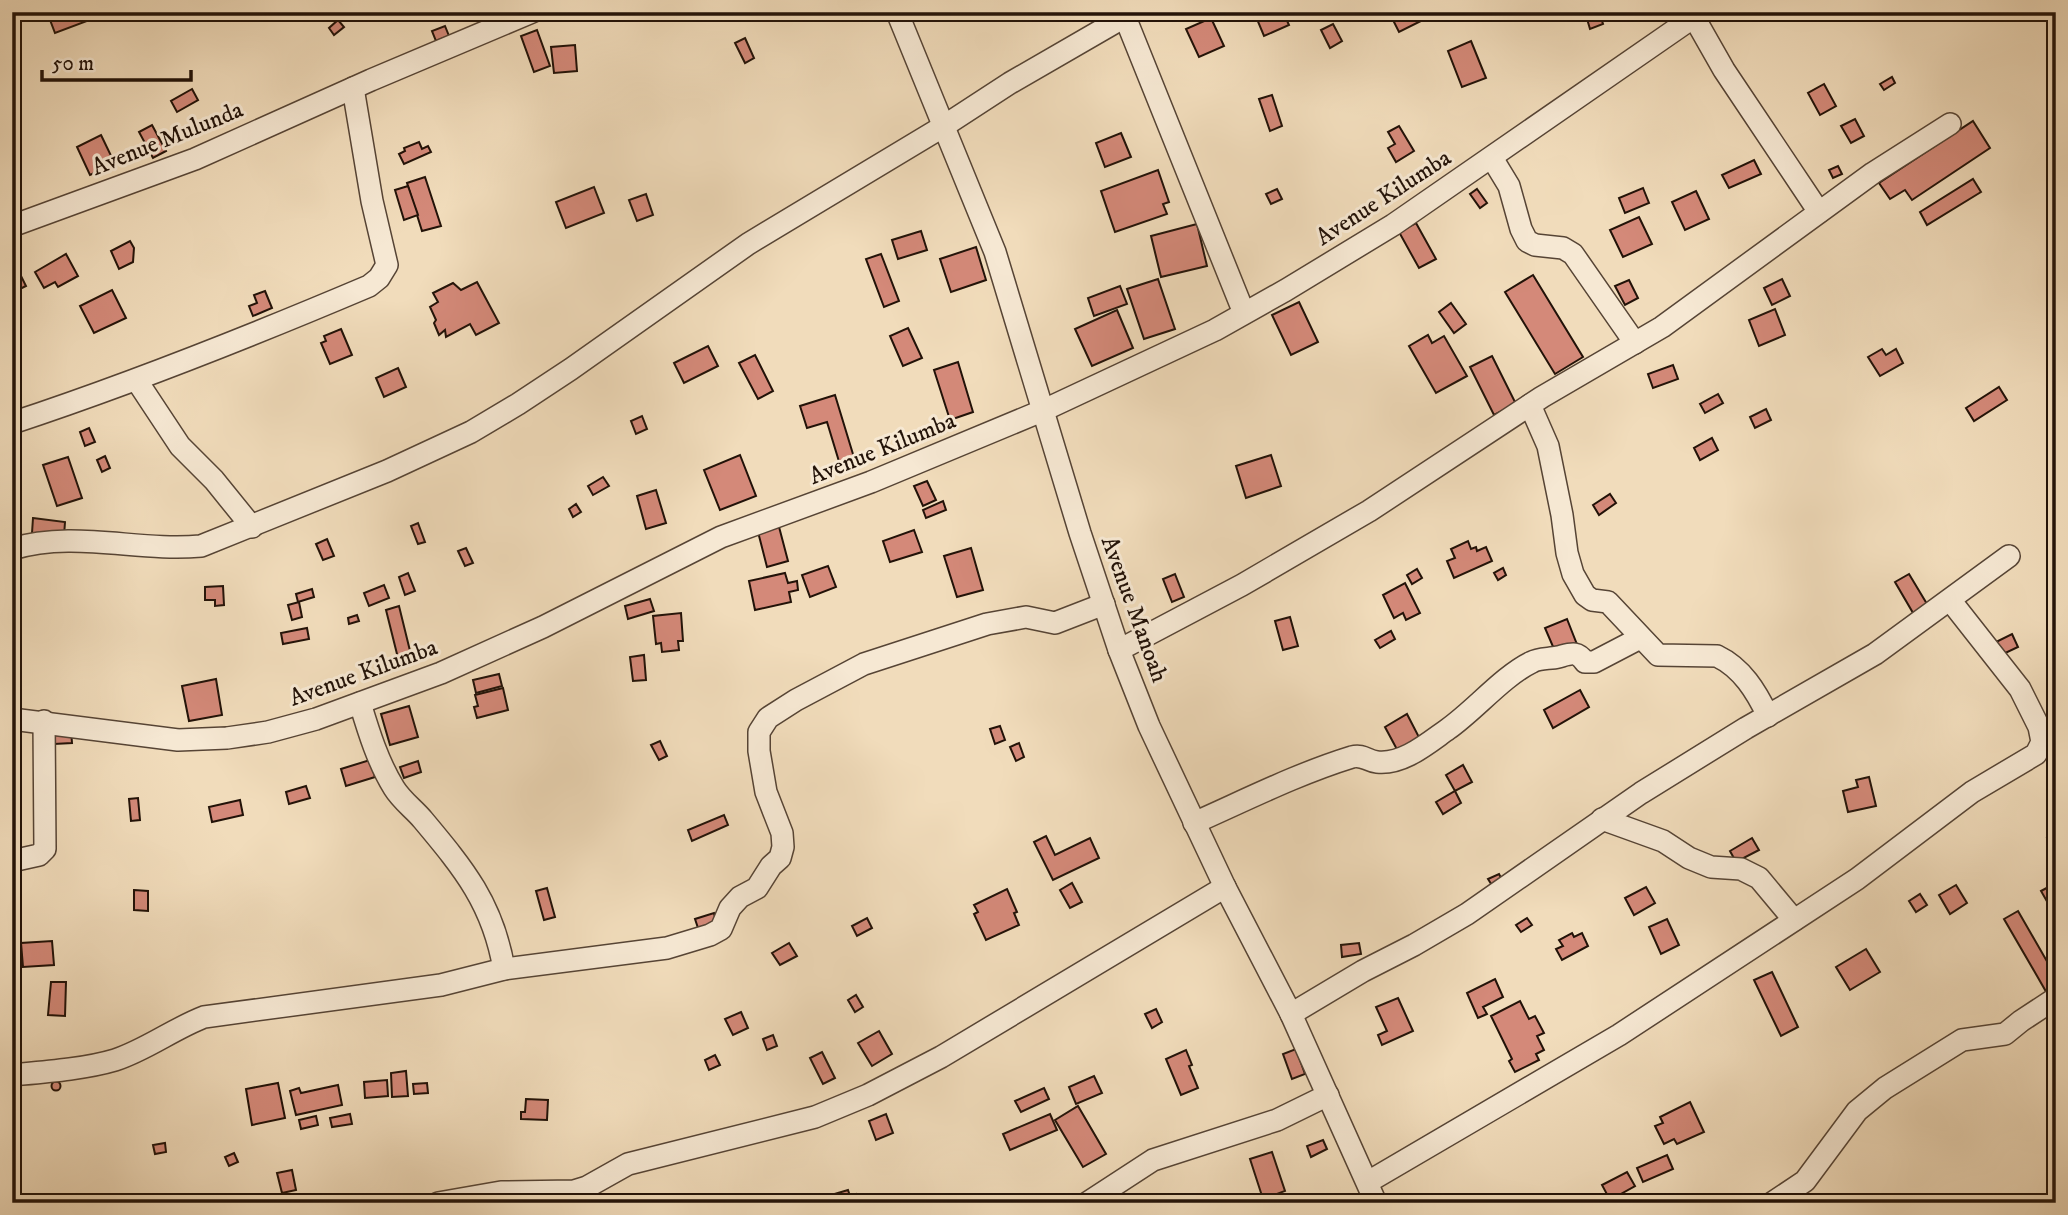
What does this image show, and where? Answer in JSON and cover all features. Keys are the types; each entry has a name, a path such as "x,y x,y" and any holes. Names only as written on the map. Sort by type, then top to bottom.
{"street":[{"name":"Avenue Mulunda","path":"12,226 194,159 532,12"},
{"name":"Avenue Manoah","path":"897,12 995,252 1080,533 1119,650 1149,726 1224,887 1291,1014 1376,1203"},
{"path":"1695,14 1724,70 1819,212"},
{"name":"Avenue Kilumba","path":"12,719 178,740 227,738 268,732 316,719 440,673 543,627 721,537 871,482 1044,410 1157,359 1286,290 1393,225 1695,14"},
{"path":"12,549 35,543 86,541 201,546 387,471 471,432 571,369 748,244 1010,83 1129,15 1244,313"},
{"path":"12,423 136,381 369,286 379,278 387,265 372,201 353,88"},
{"path":"1119,650 1242,585 1369,511 1530,405 1661,327 1873,173 1950,124"},
{"path":"1492,158 1509,186 1527,241 1535,245 1563,248 1573,254 1635,343"},
{"path":"136,381 180,446 214,480 251,527"},
{"path":"1530,405 1548,446 1567,554 1573,574 1585,595 1592,600 1608,603 1658,654 1717,656 1725,660 1755,690 1768,716"},
{"path":"1291,1014 1467,914 1602,819 1768,716 1875,654 2009,556"},
{"path":"1368,1182 1619,1035 1857,878 1972,792 2036,754 2042,742 2039,727 2020,689 1950,600"},
{"path":"12,1075 115,1060 204,1017 441,985 504,969 667,948 698,940 721,929 730,908 740,897 757,888 771,866 780,858 783,847 782,833 766,792 759,751 759,732 768,718 864,664 987,624 1026,617 1055,623 1104,604"},
{"path":"1194,823 1304,774 1354,757 1364,756 1377,762 1392,761 1407,755 1452,727 1481,700 1532,662 1572,653 1581,656 1586,662 1594,662 1640,638"},
{"path":"360,704 378,759 394,788 435,834 477,890 492,919 504,969"},
{"path":"12,861 39,855 45,849 44,721"},
{"path":"1602,819 1663,841 1689,858 1711,867 1741,869 1759,877 1794,920"},
{"path":"438,1203 501,1192 540,1197 574,1191 587,1187 628,1164 815,1117 868,1095 941,1057 1224,887"},
{"path":"1772,1203 1805,1181 1857,1111 1885,1088 1962,1040 2005,1034 2056,998"},
{"path":"1087,1203 1153,1160 1277,1120 1328,1095"}],"building":[{"path":"47,12 93,12 95,18 55,33"},
{"path":"1254,12 1283,12 1289,25 1264,36"},
{"path":"1380,12 1435,14 1399,32 1391,16 1384,20"},
{"path":"1585,12 1599,12 1603,24 1590,29"},
{"path":"1211,18 1224,46 1199,57 1186,29"},
{"path":"338,20 344,27 334,35 329,28"},
{"path":"1333,24 1342,41 1330,48 1321,30"},
{"path":"445,26 449,36 436,41 432,31"},
{"path":"537,30 550,66 534,72 521,36"},
{"path":"745,38 754,58 745,63 735,43"},
{"path":"1471,41 1486,78 1462,87 1448,51"},
{"path":"575,45 577,71 554,73 551,47"},
{"path":"1892,77 1895,83 1884,90 1880,84"},
{"path":"1824,84 1836,106 1820,115 1808,93"},
{"path":"192,89 198,100 177,112 171,101"},
{"path":"1272,95 1282,126 1270,131 1259,99"},
{"path":"1855,119 1864,136 1851,143 1841,126"},
{"path":"1973,121 1990,148 1912,200 1905,190 1890,199 1879,183"},
{"path":"152,125 166,151 153,158 139,132"},
{"path":"1399,126 1414,151 1396,162 1388,148 1395,144 1388,132"},
{"path":"1121,133 1131,157 1105,167 1096,143"},
{"path":"101,135 115,164 90,175 77,147"},
{"path":"419,142 422,149 428,146 431,152 404,164 399,154 405,151 404,148"},
{"path":"1754,160 1761,174 1729,188 1722,175"},
{"path":"1838,166 1842,174 1833,178 1829,170"},
{"path":"1158,170 1169,202 1163,204 1167,214 1115,232 1101,191"},
{"path":"425,177 441,226 422,231 407,183"},
{"path":"1973,179 1981,192 1927,225 1920,212"},
{"path":"408,186 418,215 404,220 395,190"},
{"path":"594,187 604,213 566,228 556,202"},
{"path":"1643,188 1649,203 1625,213 1619,198"},
{"path":"1277,189 1282,199 1271,204 1266,194"},
{"path":"1477,189 1487,203 1480,208 1470,194"},
{"path":"1696,191 1709,219 1685,230 1672,202"},
{"path":"646,194 653,215 637,221 629,200"},
{"path":"1639,217 1652,244 1623,257 1610,230"},
{"path":"1416,223 1436,259 1419,268 1399,232"},
{"path":"1197,224 1207,266 1161,277 1151,236"},
{"path":"921,231 927,250 898,259 892,240"},
{"path":"130,241 134,248 133,262 119,269 111,251"},
{"path":"976,247 986,280 951,292 940,259"},
{"path":"66,254 78,276 58,287 55,282 44,288 35,272"},
{"path":"881,254 899,301 884,307 866,259"},
{"path":"17,268 26,286 12,293 12,270"},
{"path":"1533,275 1583,357 1555,374 1505,292"},
{"path":"1158,279 1175,329 1144,339 1127,289"},
{"path":"1782,279 1790,296 1772,305 1764,288"},
{"path":"1629,280 1638,298 1625,305 1615,286"},
{"path":"477,282 499,323 476,335 470,324 446,337 445,330 439,335 430,307 438,302 433,293 453,283 461,290"},
{"path":"1120,286 1127,304 1094,316 1088,298"},
{"path":"112,290 126,318 94,333 80,306"},
{"path":"265,291 272,308 253,316 249,306 257,303 254,295"},
{"path":"1299,302 1318,342 1291,355 1272,315"},
{"path":"1451,303 1466,324 1454,333 1439,312"},
{"path":"1775,309 1785,335 1759,346 1749,320"},
{"path":"1117,310 1133,348 1092,366 1075,329"},
{"path":"908,328 922,358 903,366 890,336"},
{"path":"341,329 352,355 330,364 321,343 326,341 324,336"},
{"path":"1428,335 1432,343 1444,336 1467,376 1436,393 1409,346"},
{"path":"708,346 718,366 684,383 674,363"},
{"path":"1882,349 1886,355 1896,349 1903,363 1880,376 1868,357"},
{"path":"755,355 773,391 758,399 739,363"},
{"path":"1492,356 1516,404 1494,415 1470,367"},
{"path":"958,362 973,412 950,420 934,370"},
{"path":"1673,365 1678,379 1653,388 1648,374"},
{"path":"398,368 406,387 384,397 376,378"},
{"path":"1999,387 2007,400 1974,421 1966,408"},
{"path":"1718,394 1723,403 1705,413 1700,404"},
{"path":"835,395 856,464 841,468 827,422 807,428 800,406"},
{"path":"1766,409 1771,420 1755,428 1750,417"},
{"path":"642,416 647,429 636,434 631,421"},
{"path":"89,428 95,442 85,446 80,432"},
{"path":"1712,438 1718,450 1700,460 1694,448"},
{"path":"740,455 756,496 720,510 704,470"},
{"path":"1271,455 1281,486 1246,498 1236,466"},
{"path":"105,456 110,468 102,472 97,460"},
{"path":"68,457 82,498 57,506 43,465"},
{"path":"603,477 609,486 593,495 588,486"},
{"path":"927,481 936,500 923,506 914,486"},
{"path":"656,490 666,523 646,529 637,496"},
{"path":"1610,494 1616,503 1599,515 1593,505"},
{"path":"943,501 946,510 926,518 923,510"},
{"path":"576,504 581,512 573,517 569,509"},
{"path":"33,518 65,522 64,536 32,533"},
{"path":"418,523 425,542 418,544 411,526"},
{"path":"778,523 788,561 767,567 757,528"},
{"path":"914,530 922,552 890,562 883,541"},
{"path":"327,539 334,556 323,560 316,544"},
{"path":"1468,541 1471,549 1476,547 1477,551 1486,547 1492,561 1454,578 1447,561 1455,558 1451,549"},
{"path":"466,548 473,563 465,566 458,551"},
{"path":"971,548 983,590 957,597 944,556"},
{"path":"828,566 836,587 810,597 802,575"},
{"path":"1503,568 1506,575 1498,580 1494,573"},
{"path":"1417,569 1422,578 1412,584 1407,575"},
{"path":"408,573 415,591 405,595 399,577"},
{"path":"785,573 788,583 797,581 798,590 789,592 791,602 755,610 749,581"},
{"path":"1175,574 1184,597 1172,602 1163,579"},
{"path":"1909,574 1930,609 1916,618 1895,582"},
{"path":"1405,583 1420,613 1406,620 1403,613 1394,618 1383,595"},
{"path":"384,585 389,598 369,606 364,593"},
{"path":"223,586 224,605 215,606 215,600 205,600 205,587"},
{"path":"312,589 314,597 298,602 296,594"},
{"path":"650,599 654,611 628,619 625,606"},
{"path":"299,602 302,617 292,620 288,605"},
{"path":"399,606 412,659 399,662 386,610"},
{"path":"681,613 683,641 678,641 679,650 662,652 661,643 656,644 653,616"},
{"path":"357,615 359,621 349,624 348,618"},
{"path":"1290,617 1298,646 1283,650 1275,621"},
{"path":"1567,619 1578,647 1557,656 1545,628"},
{"path":"307,628 309,639 283,644 281,633"},
{"path":"1391,631 1395,639 1380,648 1375,640"},
{"path":"2012,634 2018,647 1999,656 1992,644"},
{"path":"644,655 646,680 633,681 630,657"},
{"path":"499,674 502,686 476,693 473,680"},
{"path":"216,679 222,715 189,721 182,686"},
{"path":"503,688 508,710 477,718 475,695"},
{"path":"1580,690 1589,707 1553,728 1544,710"},
{"path":"409,706 418,737 390,745 381,714"},
{"path":"1407,714 1423,745 1401,757 1385,727"},
{"path":"1000,726 1005,740 995,744 990,729"},
{"path":"71,730 72,743 54,744 53,732"},
{"path":"660,741 667,756 659,760 651,745"},
{"path":"1019,743 1024,757 1016,761 1010,747"},
{"path":"370,760 375,777 346,786 341,769"},
{"path":"418,761 421,772 404,778 400,767"},
{"path":"1463,765 1472,782 1455,791 1446,775"},
{"path":"1869,777 1876,806 1848,812 1843,791 1858,787 1856,780"},
{"path":"306,786 310,798 289,804 286,792"},
{"path":"1455,791 1461,803 1443,814 1436,802"},
{"path":"138,798 140,820 131,821 129,799"},
{"path":"240,800 243,815 212,822 209,807"},
{"path":"724,815 728,825 692,841 688,830"},
{"path":"1046,836 1055,855 1090,838 1099,858 1053,880 1034,842"},
{"path":"2056,836 2056,857 2052,858 2047,838"},
{"path":"1752,838 1759,850 1736,862 1730,851"},
{"path":"1499,874 1503,882 1493,887 1488,879"},
{"path":"1072,883 1082,902 1070,908 1060,890"},
{"path":"2056,883 2056,901 2049,905 2041,891"},
{"path":"1956,885 1967,903 1950,914 1939,895"},
{"path":"1646,887 1655,903 1634,915 1625,898"},
{"path":"547,888 555,917 544,920 536,891"},
{"path":"1007,889 1017,912 1014,913 1019,925 986,940 974,914 978,912 974,905"},
{"path":"134,890 148,891 148,911 134,910"},
{"path":"1920,894 1927,905 1916,912 1909,901"},
{"path":"2018,911 2056,977 2056,990 2048,995 2004,919"},
{"path":"714,913 717,925 699,931 695,919"},
{"path":"867,918 872,928 857,936 852,926"},
{"path":"1527,918 1532,925 1521,932 1516,925"},
{"path":"1667,919 1679,945 1661,954 1649,927"},
{"path":"1572,933 1574,937 1582,933 1588,946 1562,960 1556,949 1563,946 1559,940"},
{"path":"52,941 54,965 23,967 21,943"},
{"path":"789,943 797,956 780,965 772,953"},
{"path":"1359,943 1361,954 1342,957 1341,945"},
{"path":"1866,949 1880,972 1850,990 1836,967"},
{"path":"1772,972 1798,1027 1781,1036 1754,980"},
{"path":"1495,979 1503,997 1483,1007 1487,1014 1478,1018 1467,993"},
{"path":"51,982 66,982 65,1016 48,1015"},
{"path":"856,995 863,1007 855,1012 848,1000"},
{"path":"1398,998 1413,1031 1382,1045 1378,1035 1387,1031 1376,1007"},
{"path":"1520,1001 1529,1019 1535,1016 1544,1033 1537,1036 1544,1050 1536,1054 1539,1060 1515,1072 1509,1061 1512,1059 1491,1016"},
{"path":"1156,1009 1162,1022 1152,1028 1145,1014"},
{"path":"741,1012 748,1028 733,1035 725,1019"},
{"path":"879,1031 892,1054 872,1066 858,1043"},
{"path":"773,1035 777,1046 767,1050 763,1039"},
{"path":"1296,1049 1305,1074 1292,1079 1283,1054"},
{"path":"1186,1050 1198,1088 1181,1095 1166,1059"},
{"path":"822,1052 835,1078 823,1084 810,1058"},
{"path":"715,1055 720,1065 709,1070 705,1060"},
{"path":"406,1071 408,1096 392,1097 391,1073"},
{"path":"1094,1076 1102,1093 1076,1104 1069,1087"},
{"path":"387,1080 388,1096 365,1098 364,1082"},
{"path":"56,1081 61,1086 56,1091 51,1086"},
{"path":"278,1083 285,1118 252,1125 246,1089"},
{"path":"427,1083 428,1093 414,1094 413,1084"},
{"path":"338,1085 342,1105 296,1115 290,1091 299,1088 301,1093"},
{"path":"1044,1088 1049,1099 1021,1112 1015,1101"},
{"path":"526,1099 548,1100 547,1120 521,1119 521,1112 525,1112"},
{"path":"1690,1102 1704,1132 1677,1144 1674,1139 1664,1144 1655,1126 1663,1123 1660,1117"},
{"path":"1078,1106 1106,1154 1083,1167 1055,1120"},
{"path":"350,1114 352,1124 332,1127 330,1118"},
{"path":"886,1114 893,1133 876,1140 869,1121"},
{"path":"1050,1114 1057,1130 1010,1150 1003,1134"},
{"path":"316,1116 318,1125 301,1129 299,1120"},
{"path":"1323,1140 1327,1149 1311,1157 1307,1146"},
{"path":"165,1143 166,1152 155,1154 153,1145"},
{"path":"1272,1152 1285,1191 1263,1199 1250,1159"},
{"path":"234,1153 238,1162 229,1166 225,1157"},
{"path":"1667,1155 1673,1169 1643,1182 1637,1168"},
{"path":"292,1170 296,1190 282,1193 277,1173"},
{"path":"1627,1172 1635,1186 1610,1200 1602,1185"},
{"path":"848,1190 850,1196 856,1194 859,1203 822,1203 821,1198"}]}
